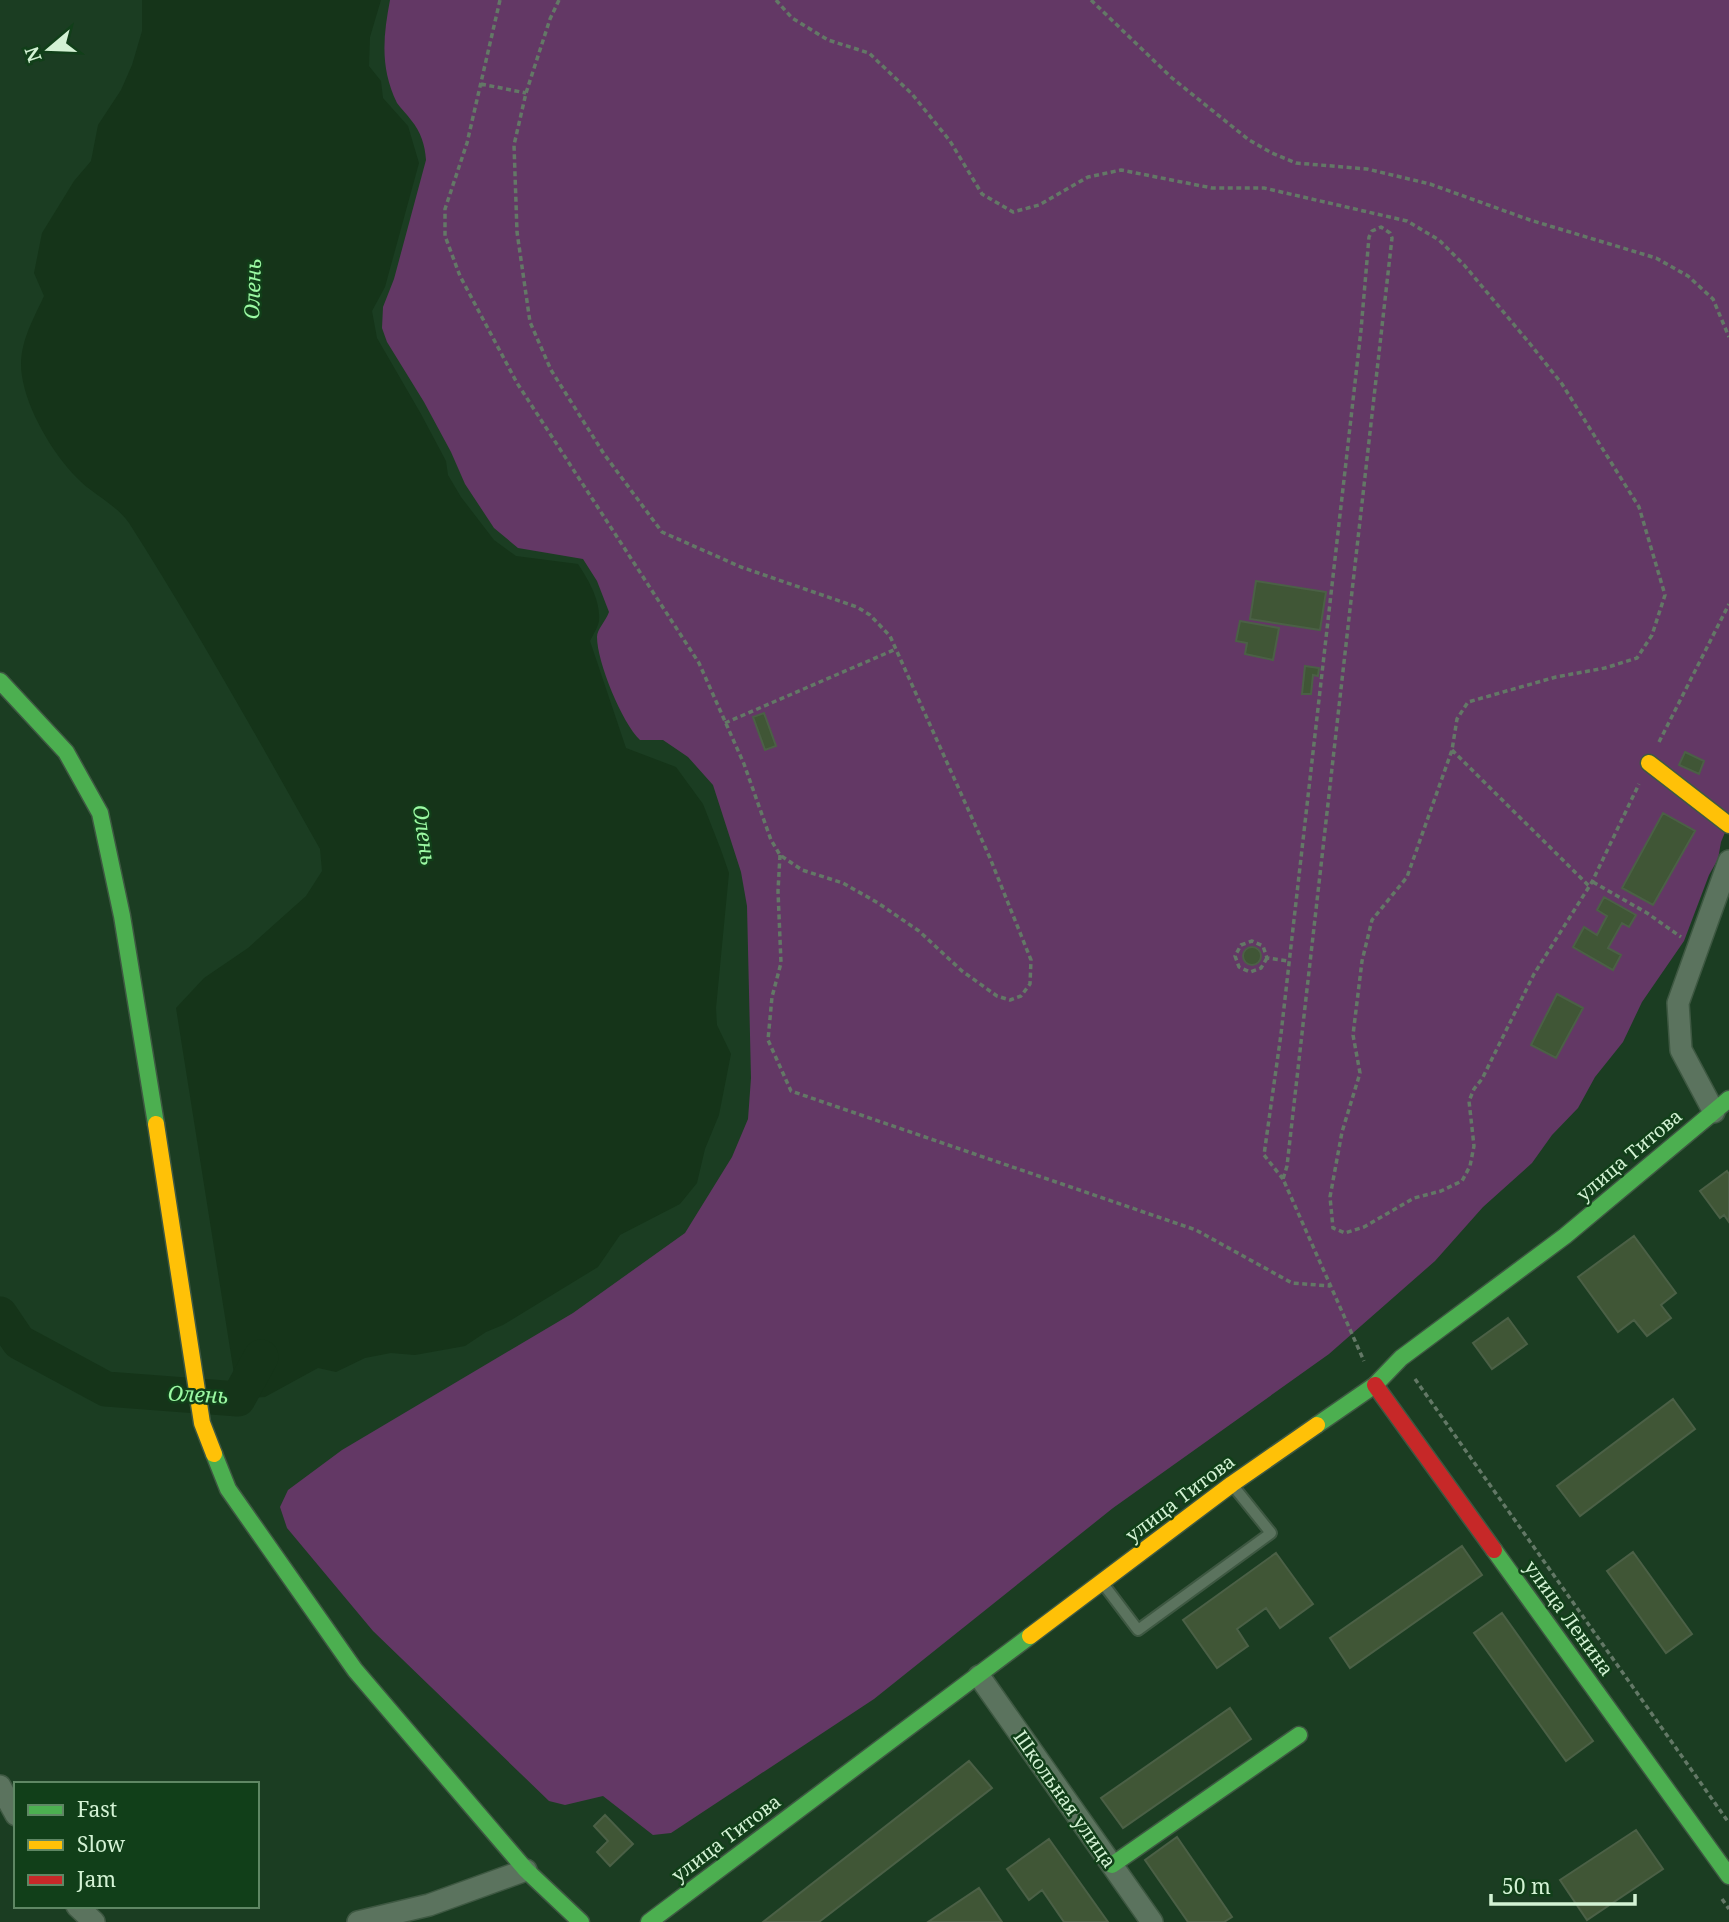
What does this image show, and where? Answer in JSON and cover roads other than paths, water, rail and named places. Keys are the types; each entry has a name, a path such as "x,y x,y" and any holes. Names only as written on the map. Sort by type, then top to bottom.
{"street":[{"path":"0,681 66,752 100,813 122,916 202,1423 228,1489 355,1670 526,1870 581,1922"},
{"path":"1649,763 1729,825"},
{"path":"1721,1106 1681,1050 1678,1003 1729,861"},
{"name":"улица Титова","path":"649,1922 1232,1484 1375,1385 1401,1358 1565,1236 1721,1106"},
{"name":"улица Ленина","path":"1375,1385 1729,1876"},
{"name":"Школьная улица","path":"979,1676 1152,1922"},
{"path":"1112,1865 1299,1735"},
{"path":"0,1786 14,1811"},
{"path":"358,1922 429,1905 526,1870"},
{"path":"79,1908 94,1922"}],"lane":[{"path":"1102,1583 1138,1630 1271,1533 1232,1484"}],"water":[{"path":"142,0 381,0 370,37 369,66 381,81 383,98 408,126 419,163 385,287 372,311 377,338 446,461 448,475 494,540 516,556 578,564 596,598 599,621 590,641 626,748 676,767 703,804 729,873 716,1008 717,1025 731,1054 719,1115 705,1149 697,1183 680,1204 620,1235 598,1267 465,1346 415,1355 391,1353 365,1358 336,1372 318,1368 265,1397 238,1399 176,1008 204,978 248,948 306,896 322,871 320,849 203,644 129,523 77,478 50,444 29,403 21,365 27,335 44,296 34,273 42,233 74,181 91,161 98,125 121,90 132,65 142,31"}],"waterway":[{"name":"Олень","path":"0,1314 19,1342 106,1389 238,1399 261,1357"}]}
